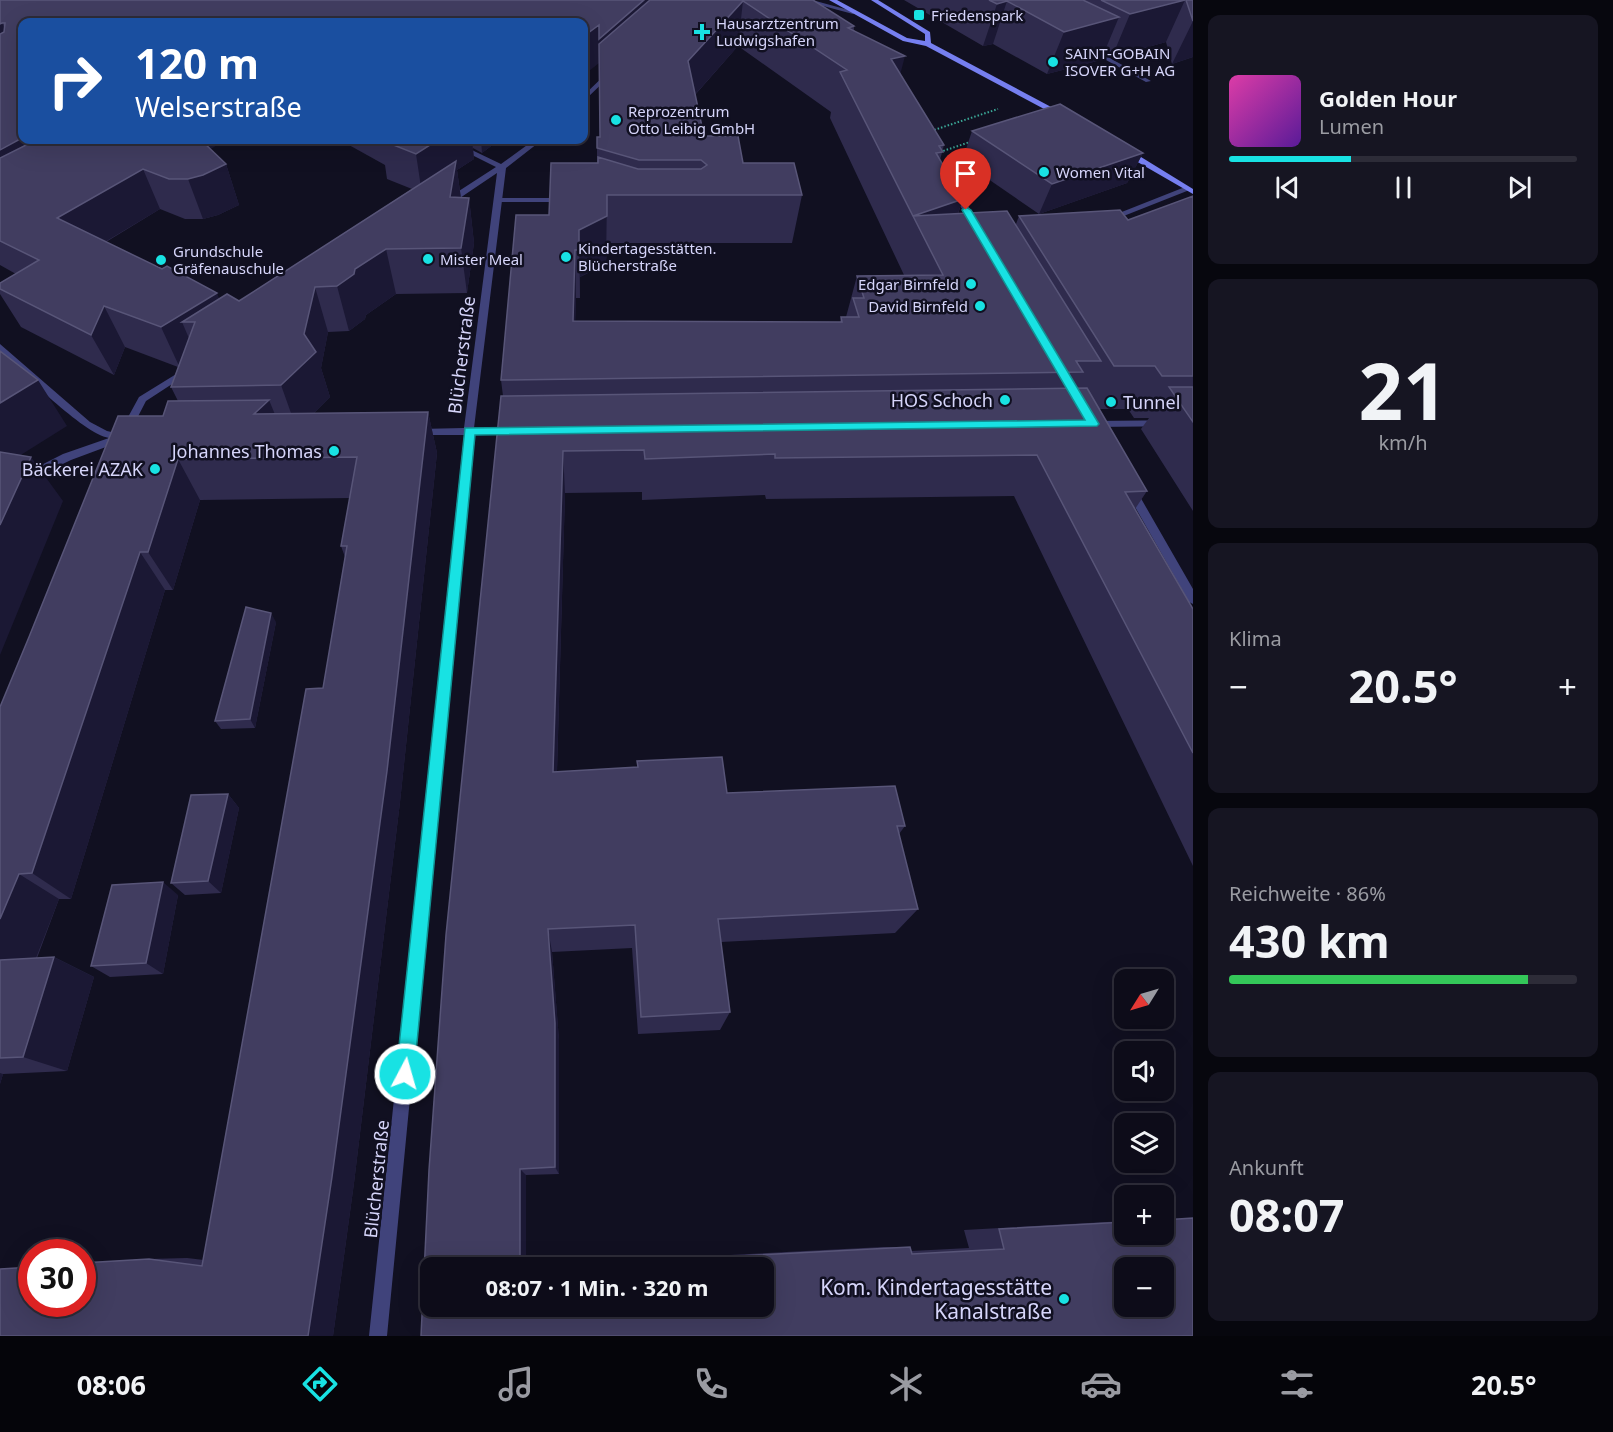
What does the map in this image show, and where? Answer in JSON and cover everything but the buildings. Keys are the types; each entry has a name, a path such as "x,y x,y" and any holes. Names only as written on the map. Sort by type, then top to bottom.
{"street":[{"path":"804,0 853,12"},
{"path":"832,0 905,40 928,44 1069,118"},
{"path":"874,0 928,33 928,44"},
{"path":"1080,44 1148,81"},
{"path":"588,94 621,63"},
{"path":"454,144 501,167"},
{"path":"442,206 533,144"},
{"path":"1119,148 1191,190"},
{"name":"Blücherstraße","path":"378,1336 469,431 499,200 501,167"},
{"path":"955,190 985,241"},
{"path":"1099,223 1191,190"},
{"path":"499,200 575,200"},
{"path":"0,347 87,424 119,443"},
{"path":"119,443 142,399 192,367"},
{"path":"1087,414 1099,434"},
{"path":"1081,424 1193,423"},
{"path":"409,432 529,430"},
{"path":"0,490 67,457 134,438"},
{"path":"1128,486 1193,599"}],"path":[{"path":"927,124 928,132 1033,98"},
{"path":"955,190 934,154 979,139"}],"place":[{"name":"Friedenspark","path":"919,15"},
{"name":"Hausarztzentrum Ludwigshafen","path":"702,32"},
{"name":"SAINT-GOBAIN ISOVER G+H AG","path":"1053,62"},
{"name":"Reprozentrum Otto Leibig GmbH","path":"616,120"},
{"name":"Women Vital","path":"1044,172"},
{"name":"Kindertagesstätten. Blücherstraße","path":"566,257"},
{"name":"Mister Meal","path":"428,259"},
{"name":"Grundschule Gräfenauschule","path":"161,260"},
{"name":"Edgar Birnfeld","path":"971,284"},
{"name":"David Birnfeld","path":"980,306"},
{"name":"HOS Schoch","path":"1005,400"},
{"name":"Tunnel","path":"1111,402"},
{"name":"Johannes Thomas","path":"334,451"},
{"name":"Bäckerei AZAK","path":"155,469"},
{"name":"Kom. Kindertagesstätte Kanalstraße","path":"1064,1299"}],"route":[{"path":"405,1074 469,431 1093,424 966,210"}]}
